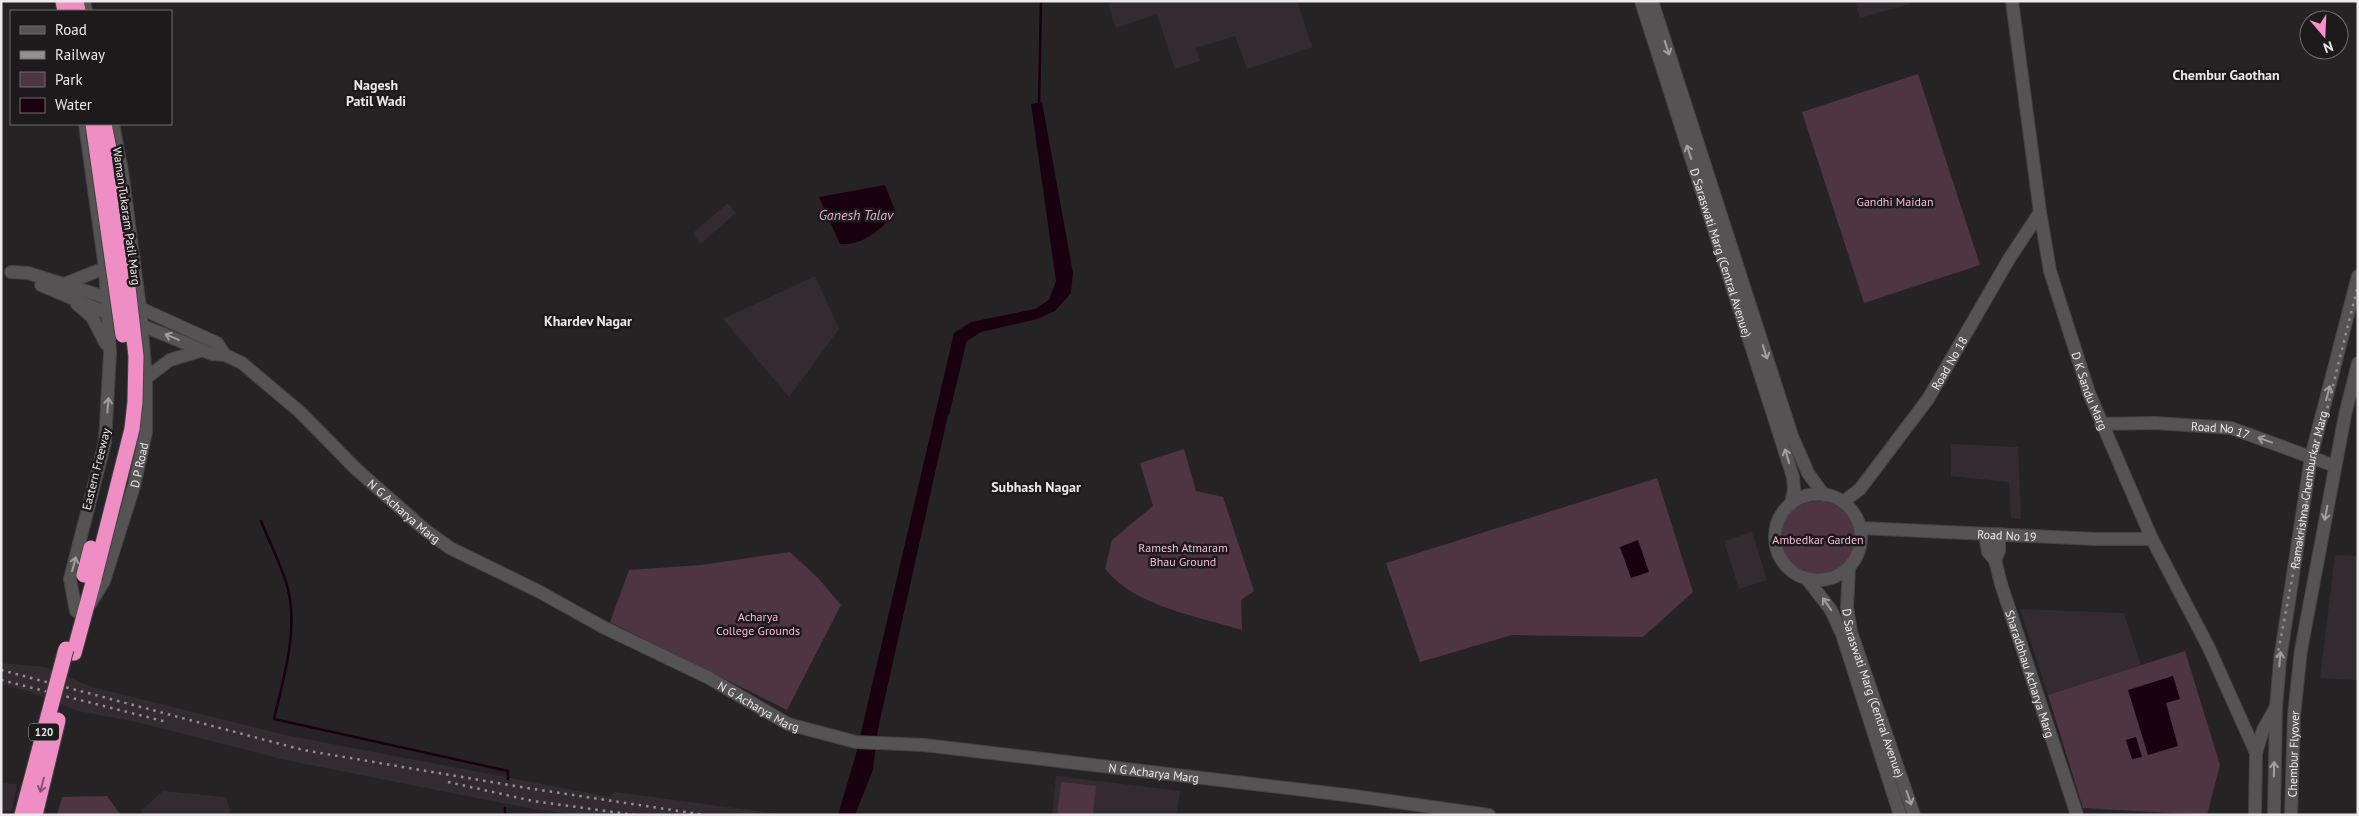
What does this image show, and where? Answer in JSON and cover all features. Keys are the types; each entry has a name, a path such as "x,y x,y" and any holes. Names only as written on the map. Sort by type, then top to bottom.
{"highway":[{"name":"Eastern Freeway","path":"22,815 80,613 123,428 128,360 93,125"},
{"name":"Eastern Freeway","path":"89,577 132,430 135,402 136,356 116,184 104,125"},
{"name":"Eastern Freeway","path":"35,815 70,651"}],"main road":[{"name":"D Saraswati Marg (Central Avenue)","path":"1641,1 1788,459 1794,483 1791,504"},
{"name":"D Saraswati Marg (Central Avenue)","path":"1652,1 1792,436 1808,473 1824,495"},
{"name":"D K Sandu Marg","path":"2012,1 2040,212 2050,271 2101,424 2152,539 2209,648 2256,753"},
{"path":"80,613 70,579 105,442 110,353 105,268 85,125"},
{"name":"Waman Tukaram Patil Marg","path":"113,125 123,181 140,308"},
{"name":"Road No 18","path":"1843,502 1860,489 1928,399 2009,259 2040,212"},
{"path":"63,288 105,268"},
{"path":"6,270 26,280 63,288 107,313 141,324 212,354 225,355"},
{"name":"Ramakrishna Chemburkar Marg","path":"2276,708 2280,660 2311,457 2358,276"},
{"path":"63,288 92,317 101,330 110,353"},
{"name":"N G Acharya Marg","path":"63,288 140,308 217,343 225,355 242,363 300,412 356,469 424,529 450,548 538,591 603,627 709,678 788,724 856,742 944,747 1354,796 1489,815"},
{"name":"D P Road","path":"80,613 104,581 134,486 146,432 146,378 140,308"},
{"path":"146,378 170,360 203,350"},
{"name":"Ramakrishna Chemburkar Marg","path":"2297,693 2301,650 2335,466 2358,363"},
{"name":"Road No 17","path":"2101,424 2155,423 2231,428 2335,466"},
{"path":"1807,579 1822,580 1837,576 1849,567 1860,550 1861,528 1854,514 1843,502 1824,495 1801,498 1791,504 1779,519 1775,535 1777,552 1786,567 1807,579 1831,610 1842,634 1900,815"},
{"name":"Road No 19","path":"1861,528 2152,539"},
{"name":"Sharadbhau Acharya Marg","path":"1985,534 1988,552 1995,560 2001,584 2077,815"},
{"path":"1995,560 1999,551 1998,534"},
{"name":"D Saraswati Marg (Central Avenue)","path":"1849,567 1847,607 1852,632 1914,815"},
{"path":"2296,815 2303,700 2297,693"},
{"name":"Chembur Flyover","path":"2291,815 2294,715 2297,693"},
{"path":"2255,815 2256,753 2263,730 2276,708"},
{"name":"Chembur Flyover","path":"2274,815 2276,708"}],"shaded area":[{"path":"1116,1 1297,1 1312,47 1247,69 1235,36 1196,48 1200,61 1175,69 1157,14 1116,28 1108,4"},
{"path":"1855,1 1909,1 1910,4 1860,18"},
{"path":"728,203 736,213 700,244 693,233"},
{"path":"815,276 839,329 789,397 723,319"},
{"path":"1951,444 2018,447 2021,519 2011,518 2009,482 1951,476"},
{"path":"1752,532 1767,580 1739,589 1724,541"},
{"path":"2335,555 2358,556 2358,680 2320,678"},
{"path":"2020,609 2124,613 2141,665 2048,695"},
{"path":"1,663 45,667 92,687 290,736 610,797 615,792 787,815 580,815 533,809 285,760 137,722 78,711 30,692 1,684"},
{"path":"1056,776 1180,791 1176,815 1052,815"},
{"path":"1,783 17,784 12,811 1,810"},
{"path":"163,791 226,797 231,815 143,815 141,811"}],"green space":[{"name":"Gandhi Maidan","path":"1918,74 1980,265 1864,303 1802,112"},
{"name":"Ramesh Atmaram Bhau Ground","path":"1184,449 1196,491 1223,497 1254,591 1241,600 1242,630 1187,615 1150,601 1133,593 1105,569 1112,540 1153,506 1140,463"},
{"path":"1657,478 1693,592 1643,637 1512,635 1420,662 1386,563"},
{"name":"Ambedkar Garden","path":"1818,501 1832,504 1844,512 1852,524 1855,538 1852,552 1844,564 1832,572 1818,575 1804,572 1792,564 1784,552 1781,538 1784,524 1792,512 1804,504"},
{"name":"Acharya College Grounds","path":"790,552 818,578 841,605 787,710 610,622 629,570 701,565"},
{"path":"2185,651 2220,765 2207,815 2083,808 2048,695"},
{"path":"1061,782 1096,786 1093,815 1057,815"},
{"path":"107,796 121,815 57,815 62,797"}],"water":[{"path":"1042,102 1073,273 1071,293 1055,311 1037,319 981,332 964,343 878,729 873,770 855,815 838,815 856,754 954,333 971,322 1035,309 1049,300 1056,281 1031,104"},
{"name":"Ganesh Talav","path":"885,185 896,213 878,230 864,239 848,244 840,244 819,197"},
{"path":"1638,540 1649,572 1631,578 1620,547"},
{"path":"2173,676 2180,699 2166,703 2178,746 2148,755 2128,690"},
{"path":"2136,737 2142,757 2132,759 2126,740"}],"waterway":[{"path":"1039,105 1041,1"},
{"path":"948,414 966,339"},
{"path":"261,521 286,582 290,599 291,633 289,651 274,719 508,771 508,779"},
{"path":"505,808 505,815"}],"railway":[{"path":"2277,658 2315,458 2358,285"},
{"path":"1,670 303,750 527,788 705,815"},
{"path":"1,680 167,722"},
{"path":"448,782 533,801 635,815"}],"district":[{"name":"Chembur Gaothan","path":"2226,75"},
{"name":"Nagesh Patil Wadi","path":"376,94"},
{"name":"Khardev Nagar","path":"588,321"},
{"name":"Subhash Nagar","path":"1036,487"}]}
